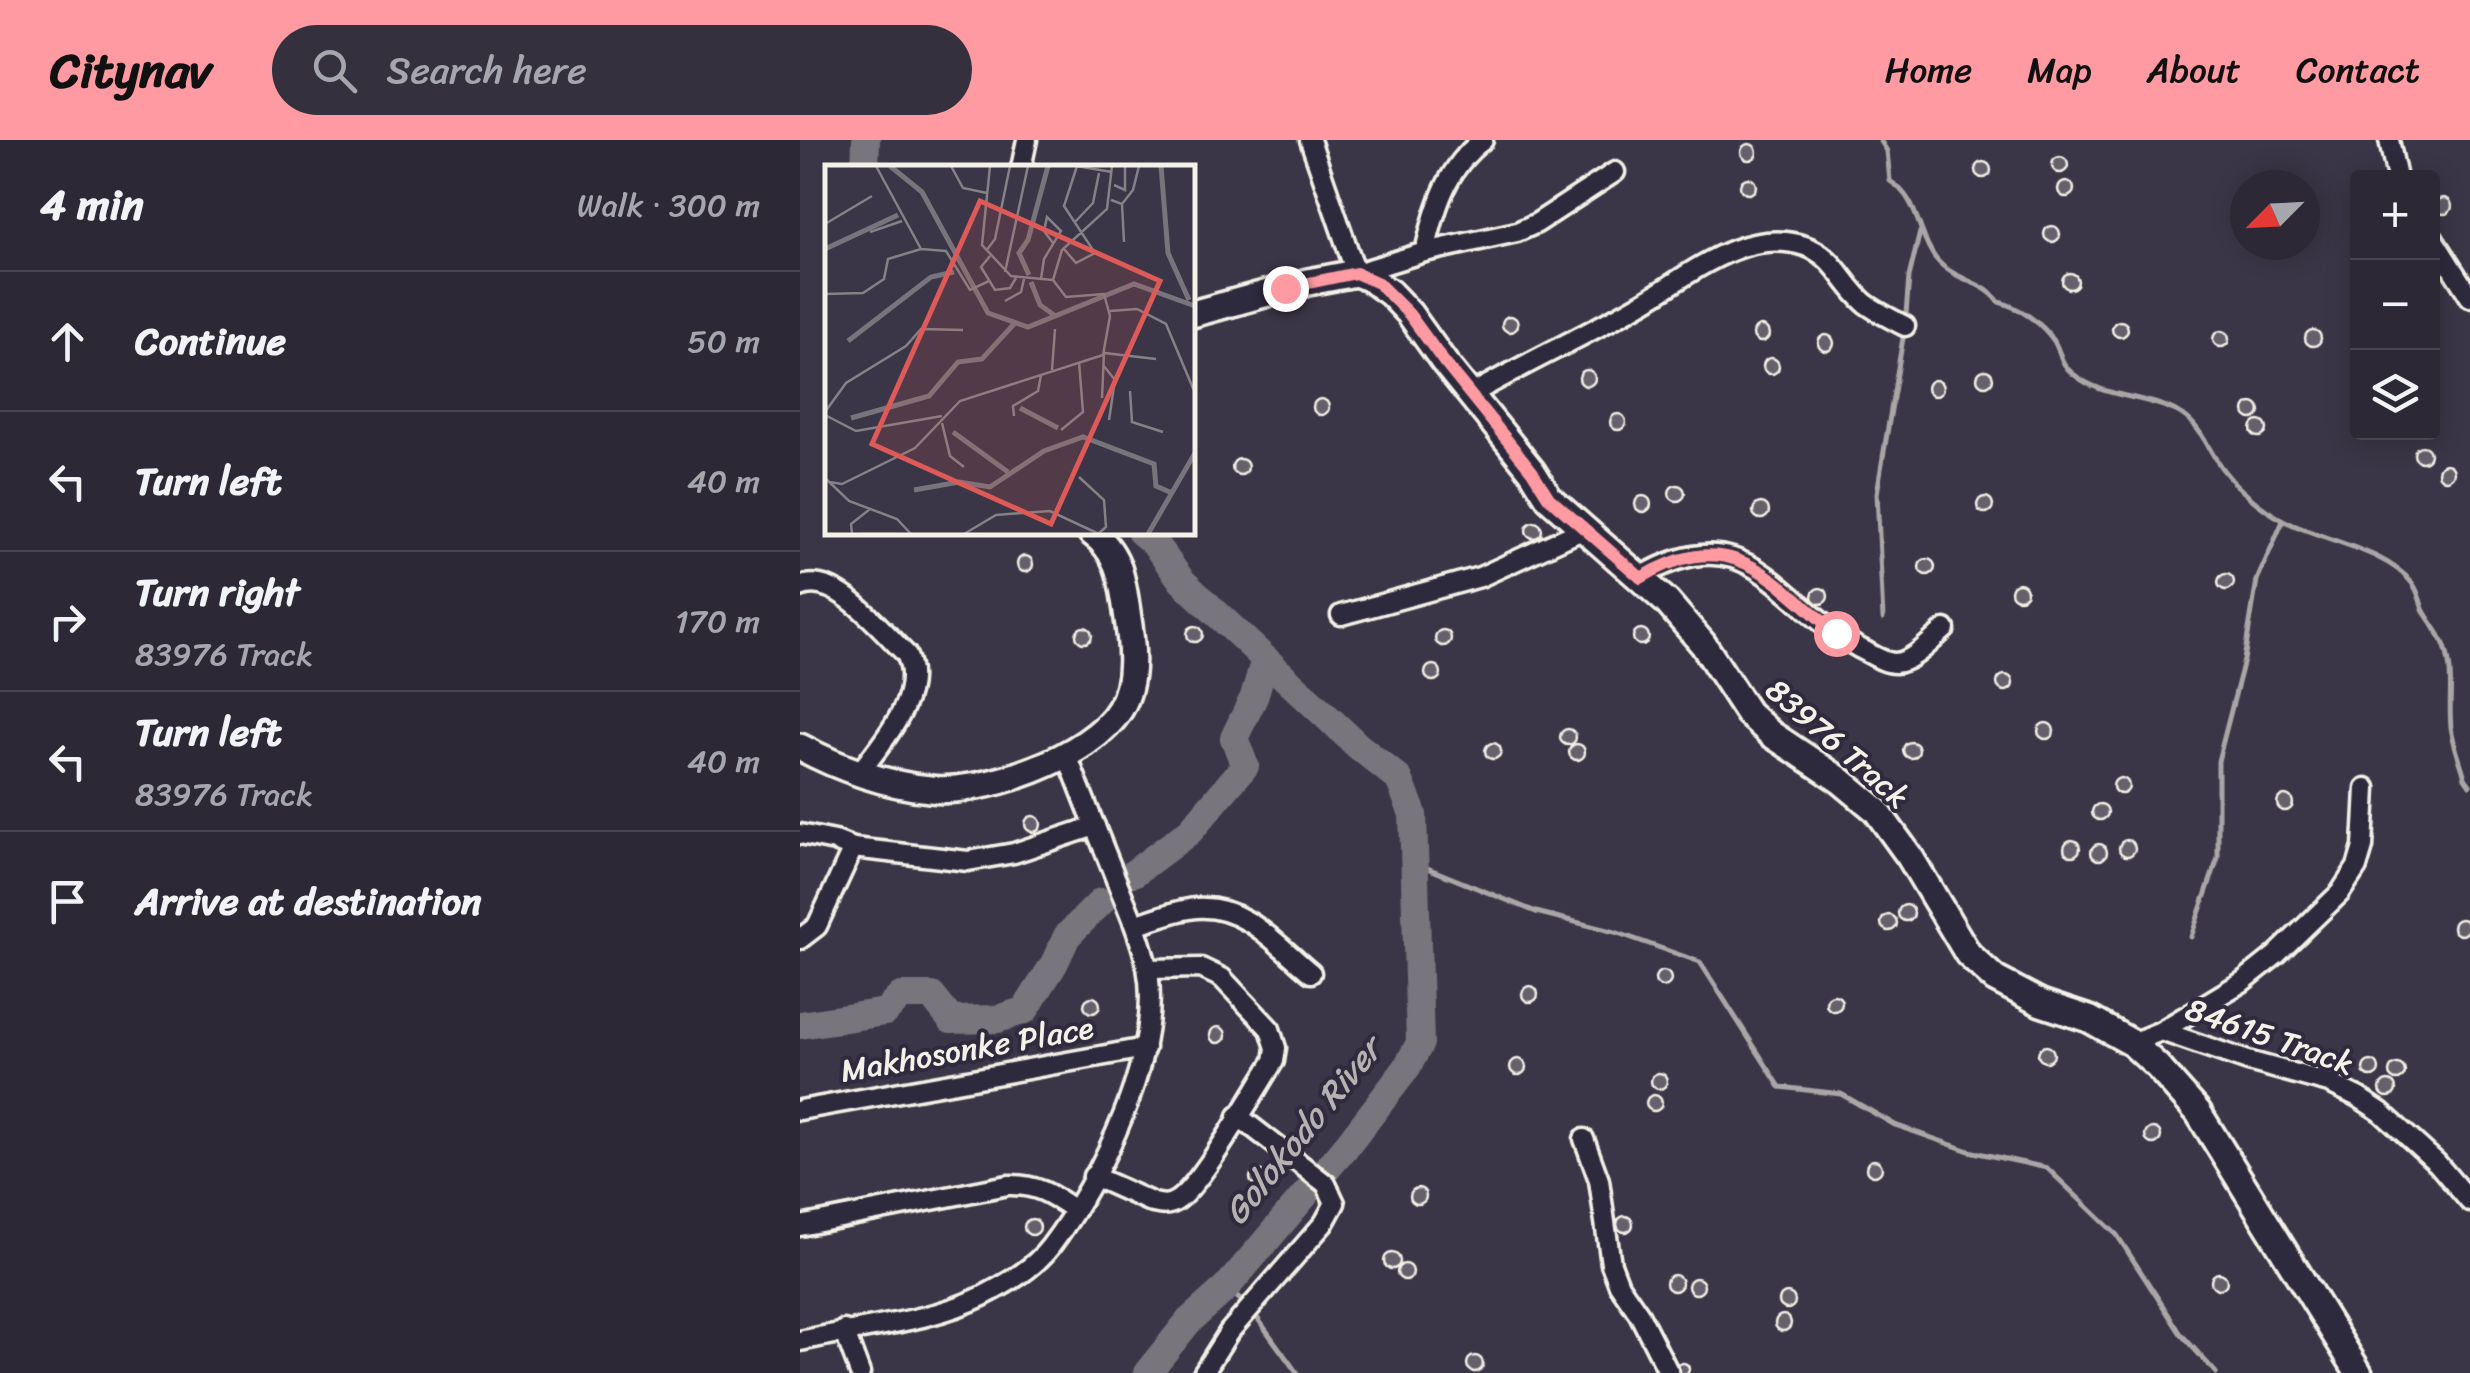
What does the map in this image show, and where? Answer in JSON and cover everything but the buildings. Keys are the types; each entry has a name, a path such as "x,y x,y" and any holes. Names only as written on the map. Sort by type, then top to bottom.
{"street":[{"path":"1022,165 1027,140"},
{"path":"1310,140 1356,273"},
{"path":"1425,252 1434,212 1447,180 1464,155 1483,140"},
{"path":"2389,140 2395,170"},
{"path":"1195,313 1425,252 1518,232 1615,172"},
{"path":"1470,396 1640,304 1682,275 1744,247 1780,242 1805,246 1828,257 1863,301 1905,326"},
{"path":"2440,250 2470,297"},
{"name":"83976 Track","path":"1356,273 1378,283 1409,314 1549,498 1641,578 1688,626 1748,713 1876,810 1968,954 1995,978 2041,1003 2090,1019 2132,1043 2157,1066 2198,1112 2359,1373"},
{"path":"1342,615 1480,577 1582,530"},
{"path":"800,747 860,772 932,790 968,788 1067,755 1104,729 1120,710 1132,662 1120,569 1114,554 1094,535"},
{"path":"1641,578 1687,556 1738,559 1776,581 1849,642 1888,662 1914,654 1945,629"},
{"path":"800,587 818,583 840,592 906,654 913,672 905,704 860,772"},
{"path":"800,1341 949,1310 1026,1271 1049,1248 1131,1102 1145,1048 1150,1003 1148,968 1135,925 1067,755"},
{"path":"2160,1031 2242,982 2340,894 2356,867 2362,847 2366,788"},
{"path":"800,834 853,848 968,861 1014,853 1094,826"},
{"path":"800,939 817,926 853,848"},
{"path":"1135,925 1193,908 1220,908 1248,919 1311,974"},
{"path":"1092,1176 1153,1203 1175,1202 1194,1185 1274,1061 1276,1048 1270,1029 1212,972 1185,967 1148,968"},
{"name":"84615 Track","path":"2132,1043 2160,1031 2329,1083 2381,1112 2437,1163 2470,1202"},
{"name":"Makhosonke Place","path":"800,1110 1145,1048"},
{"path":"1203,1373 1229,1332 1330,1214 1335,1203 1326,1184 1238,1116"},
{"path":"1584,1140 1599,1180 1611,1264 1670,1373"},
{"path":"800,1226 1008,1185 1027,1184 1047,1191 1073,1209"},
{"path":"844,1330 860,1373"}],"waterway":[{"name":"Golokodo River","path":"865,165 866,140"},
{"path":"1880,140 1887,151 1890,181 1907,198 1930,249 1943,266 2037,322 2054,341 2068,369 2084,381 2165,406 2186,417 2230,478 2267,510 2298,527 2386,562 2412,583 2447,654 2452,733 2470,785"},
{"path":"1883,619 1877,493 1905,326 1909,277 1920,232"},
{"path":"2191,937 2218,858 2218,761 2244,660 2257,580 2283,521"},
{"name":"Golokodo River","path":"1145,535 1182,581 1358,746 1399,779 1413,814 1420,1043 1406,1069 1349,1143 1226,1288 1189,1321 1147,1373"},
{"path":"1134,873 1190,831 1245,766 1234,738 1254,697 1265,659"},
{"path":"1415,863 1536,912 1615,932 1700,962 1780,1087 1841,1094 1895,1125 1969,1151 2047,1168 2117,1235 2181,1334 2216,1373"},
{"path":"800,1025 885,1012 901,996 932,996 951,1020 998,1019 1025,1010 1067,936 1101,902"},
{"path":"1226,1288 1243,1302"},
{"path":"1258,1319 1297,1373"}],"route":[{"path":"1285,288 1356,273 1378,283 1409,314 1549,498 1641,578 1687,556 1738,559 1776,581 1836,633"}]}
